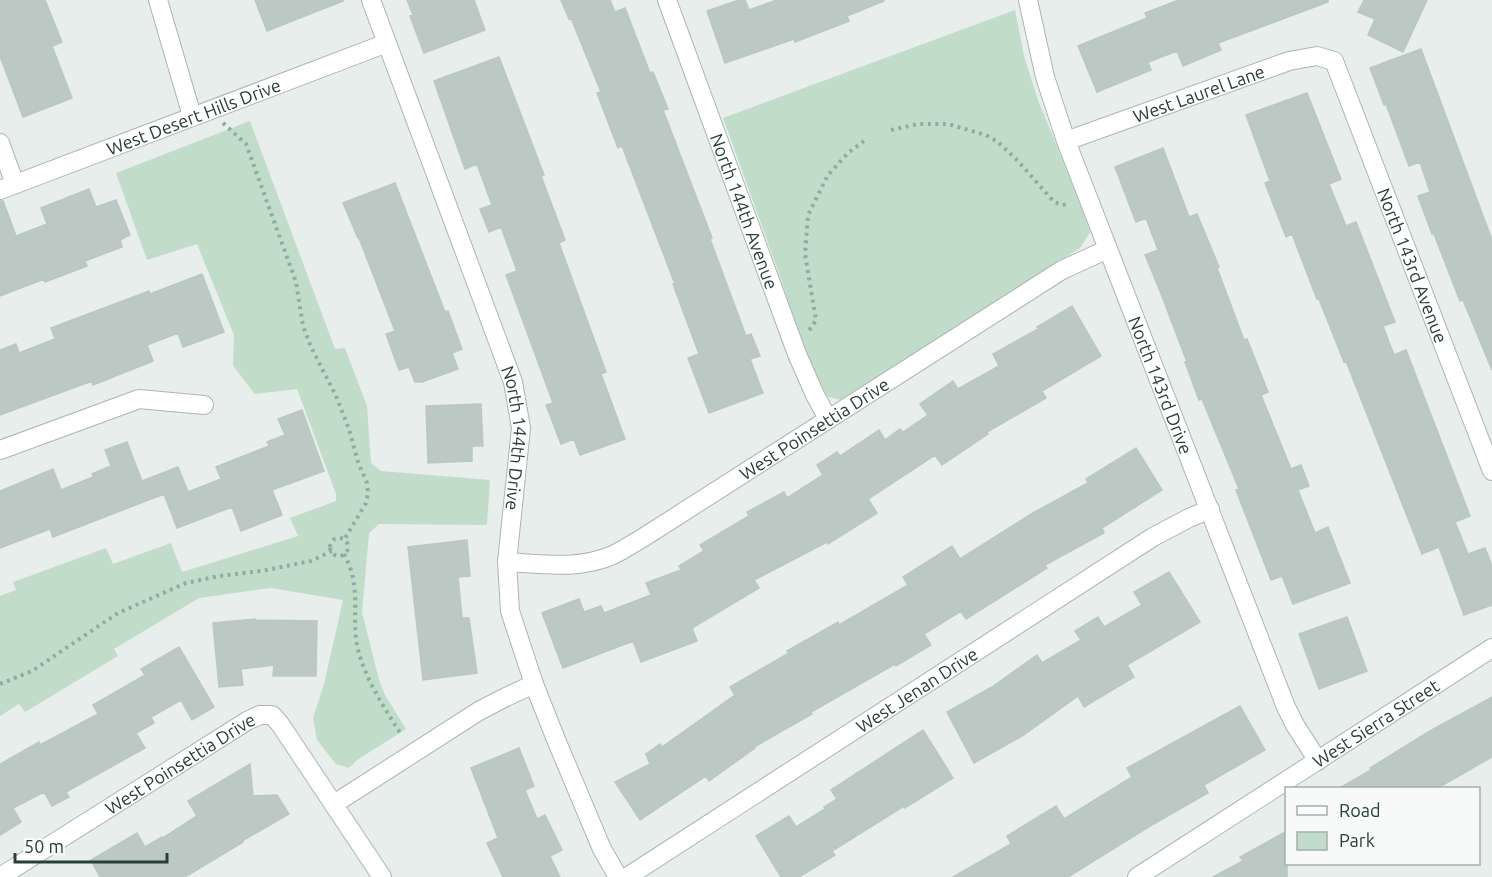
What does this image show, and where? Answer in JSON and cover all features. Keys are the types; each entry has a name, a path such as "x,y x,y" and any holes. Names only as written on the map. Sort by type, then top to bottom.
{"street":[{"path":"158,0 192,116"},
{"name":"North 144th Drive","path":"371,0 513,382 521,428 507,562 510,610 534,684 593,830 618,877"},
{"name":"North 144th Avenue","path":"667,0 797,354 828,419"},
{"name":"North 143rd Drive","path":"1028,0 1045,77 1066,141 1286,706 1318,761"},
{"name":"West Desert Hills Drive","path":"8,187 387,43"},
{"name":"West Laurel Lane","path":"1066,141 1289,60 1317,56 1334,61"},
{"name":"North 143rd Avenue","path":"1334,61 1492,471"},
{"path":"0,143 8,187"},
{"name":"West Poinsettia Drive","path":"507,562 559,566 612,555 641,539 1062,270 1108,249"},
{"path":"0,450 139,399 204,405"},
{"name":"West Jenan Drive","path":"627,877 1153,537 1210,509"},
{"name":"West Sierra Street","path":"1137,877 1492,648"},
{"path":"382,877 334,804 479,711 534,684"},
{"name":"West Poinsettia Drive","path":"0,877 260,715 272,715 280,724 334,804"}],"path":[{"path":"222,122 246,144 296,282 303,326 336,396 367,483 366,503 344,540"},
{"path":"891,130 918,124 948,124 986,135 998,142 1018,161 1054,202 1062,205 1068,204"},
{"path":"809,330 816,320 805,254 808,215 828,175 848,153 864,141"},
{"path":"339,538 344,540 348,547 344,554 338,556 332,551 331,545 339,538"},
{"path":"0,684 32,671 118,613 186,583 311,561 332,551"},
{"path":"344,554 354,585 355,628 363,668 402,736"}],"green space":[{"path":"1015,10 1024,56 1038,100 1090,232 1080,248 840,400 823,395 798,332 723,118"},
{"path":"250,121 335,349 345,348 367,406 371,463 381,471 490,480 487,525 379,524 369,533 362,612 379,680 385,695 406,729 357,760 349,768 336,764 317,740 313,718 324,684 343,600 271,588 199,598 114,649 118,656 25,712 19,704 0,716 0,596 16,590 13,582 106,548 113,564 171,543 182,572 298,536 290,518 336,501 336,494 297,389 255,394 233,366 234,335 197,244 147,260 116,173"}],"building":[{"path":"0,0 45,0 62,42 52,46 72,98 23,117 0,56"},
{"path":"255,0 343,0 343,1 267,31"},
{"path":"407,0 474,0 485,30 424,53 410,16 413,15"},
{"path":"561,0 610,0 615,12 625,8 650,73 653,72 668,109 663,110 712,238 710,239 746,336 751,334 760,356 750,359 763,393 709,413 688,358 699,354 673,284 675,284 622,146 618,148 597,93 601,92 571,18 569,19"},
{"path":"745,0 749,10 777,0 884,1 847,16 849,21 795,42 794,39 725,63 707,11"},
{"path":"1179,0 1328,0 1328,2 1218,43 1221,50 1183,66 1177,51 1148,62 1151,70 1097,92 1078,46 1147,18 1145,13"},
{"path":"1364,0 1427,0 1403,52 1368,35 1375,19 1358,12"},
{"path":"1421,49 1492,240 1492,370 1463,300 1460,301 1418,196 1430,192 1420,162 1409,166 1370,68"},
{"path":"499,57 544,175 541,176 565,240 559,243 606,372 601,374 625,439 580,455 574,439 561,444 546,405 553,403 506,275 517,271 501,227 489,232 480,209 492,205 477,164 465,169 434,81"},
{"path":"1307,93 1341,179 1329,184 1346,226 1356,222 1395,322 1383,326 1394,355 1406,350 1470,516 1455,522 1468,554 1485,548 1492,566 1492,605 1464,615 1439,547 1422,554 1346,361 1344,362 1319,299 1317,299 1292,234 1286,237 1265,183 1270,181 1246,115"},
{"path":"1163,148 1189,217 1197,214 1219,267 1217,268 1244,340 1247,339 1268,392 1261,395 1291,469 1301,465 1309,486 1298,490 1315,533 1328,527 1350,583 1293,604 1282,576 1271,580 1236,490 1239,489 1202,399 1199,400 1185,362 1187,362 1145,255 1158,250 1146,218 1136,222 1115,167"},
{"path":"395,183 445,312 448,311 462,349 452,353 458,369 422,382 415,382 409,367 399,370 386,334 395,331 343,203"},
{"path":"89,189 96,207 116,200 130,235 120,240 122,247 85,261 87,266 0,296 0,201 3,201 16,236 47,224 41,208"},
{"path":"202,274 224,332 183,347 178,333 147,345 153,361 93,385 92,381 0,415 0,350 16,344 19,353 55,339 51,328 149,291 150,294"},
{"path":"1072,306 1101,356 1042,391 1046,398 987,432 988,434 942,465 935,455 868,499 877,513 828,544 827,542 754,580 759,588 692,628 697,641 641,662 633,641 563,668 542,613 579,599 584,612 601,606 604,613 651,595 646,583 681,570 679,566 704,551 700,545 749,516 747,512 784,492 787,498 823,475 817,465 837,452 840,456 879,430 885,440 900,429 903,432 928,415 920,404 953,381 958,389 999,366 993,354 1038,329 1037,327"},
{"path":"481,404 483,446 472,446 472,461 428,463 426,406"},
{"path":"302,410 324,471 272,490 282,515 241,531 232,507 177,528 164,494 53,537 50,529 0,548 0,491 53,469 61,490 93,477 92,474 111,466 105,450 127,442 142,481 178,467 188,492 221,479 216,467 269,446 267,442 285,435 278,419"},
{"path":"1136,448 1162,490 1102,528 1104,533 1045,565 1047,568 966,619 961,611 924,634 931,645 811,712 812,714 754,747 709,781 706,776 640,820 615,782 650,764 646,754 660,744 662,747 735,695 730,687 789,653 787,651 838,622 839,625 908,585 903,577 952,546 960,559 1033,513 1088,483 1086,479"},
{"path":"467,540 470,576 458,577 462,618 469,618 477,673 423,680 408,547"},
{"path":"1169,572 1200,622 1127,665 1134,677 1084,707 1078,696 1022,736 974,763 947,712 992,687 1037,655 1042,663 1081,640 1075,631 1098,617 1104,627 1142,605 1134,592"},
{"path":"1347,617 1367,671 1319,689 1299,634"},
{"path":"255,619 317,621 316,676 273,676 274,665 241,669 243,685 219,687 213,623"},
{"path":"179,647 214,707 192,720 181,700 151,717 154,723 136,733 145,748 66,792 69,797 52,806 44,792 13,808 21,822 0,835 0,764 39,742 40,745 98,714 93,705 145,675 141,669"},
{"path":"1492,697 1492,757 1440,787 1341,787 1371,770 1370,768"},
{"path":"1240,706 1265,750 1204,785 1208,793 1068,877 953,877 1011,844 1007,836 1056,806 1064,819 1132,777 1127,768"},
{"path":"923,730 953,778 832,851 835,855 799,877 781,877 756,836 789,816 796,827 825,809 824,807 837,799 831,790"},
{"path":"519,748 534,786 525,790 537,819 545,815 562,850 550,856 560,877 503,877 487,843 498,838 471,768"},
{"path":"250,764 253,796 277,795 289,814 185,877 100,877 91,860 137,833 145,847 163,838 197,816 188,801"},
{"path":"1285,832 1287,877 1213,877 1243,861 1240,857"}]}
